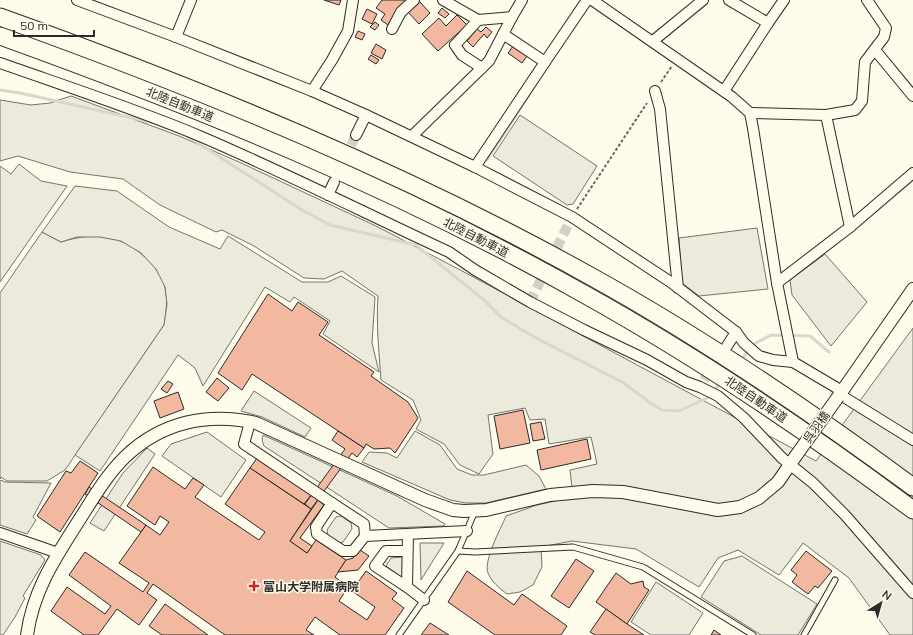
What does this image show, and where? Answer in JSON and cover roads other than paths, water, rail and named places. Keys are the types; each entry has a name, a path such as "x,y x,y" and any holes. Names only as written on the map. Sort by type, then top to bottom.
{"highway":[{"path":"0,12 69,42"},
{"name":"北陸自動車道","path":"0,17 69,42 301,134 388,173 528,242 594,278 732,361 797,404 913,487"},
{"name":"北陸自動車道","path":"0,36 142,89 290,150 383,191 513,256 584,294 722,376 834,452 913,510"}],"street":[{"path":"77,0 176,37 366,114 475,167 572,217 678,288 736,332 744,343 759,356 773,360 793,362 840,394 913,440"},
{"path":"176,37 191,0"},
{"path":"312,91 348,32 353,0"},
{"path":"392,29 401,12 414,0"},
{"path":"443,0 478,20 512,17"},
{"path":"412,136 488,61 522,0"},
{"path":"475,167 588,0"},
{"path":"592,0 724,91 750,113 777,283 793,362"},
{"path":"652,41 703,0"},
{"path":"729,0 768,23"},
{"path":"724,91 784,0"},
{"path":"750,113 826,115 855,110 862,101 865,62 884,37 886,28 867,0"},
{"path":"478,20 455,44 462,55 482,68"},
{"path":"503,34 545,62"},
{"path":"875,50 913,96"},
{"path":"0,63 109,101 200,136 255,160 449,252 475,270 530,302 646,360 686,382 702,384 734,409 793,461 845,515 913,593"},
{"path":"655,91 660,109 678,288"},
{"path":"356,135 366,114"},
{"path":"826,115 850,227"},
{"path":"777,283 850,227 913,173"},
{"path":"328,195 334,182"},
{"name":"呉羽橋","path":"27,635 37,593 46,575 58,553 103,484 125,457 144,441 169,427 194,420 211,418 250,422 282,434 425,500 452,510 486,510 550,496 593,491 623,492 718,510 740,507 759,498 778,482 913,289"},
{"path":"727,346 736,332"},
{"path":"250,422 244,444 364,524 365,536 354,551 342,551 317,534 316,527 332,503"},
{"path":"365,536 466,532"},
{"path":"0,533 58,553"},
{"path":"407,587 408,534"},
{"path":"407,551 386,551 376,566 424,600"}],"lane":[{"path":"399,635 458,551 476,511"},
{"path":"458,551 573,546 643,567 753,635"},
{"path":"804,635 834,580"}],"waterway":[{"path":"487,160 538,81"},
{"path":"0,90 20,93 155,123"},
{"path":"187,136 302,210 330,225 416,245 484,300 501,317 536,338 624,383 662,410 679,411 709,397 720,383"},
{"path":"740,361 754,344 771,335 810,336 829,352"}],"tunnel":[{"path":"345,159 356,135"},
{"path":"530,302 572,217"},
{"path":"704,380 724,351"}],"place":[{"name":"富山大学附属病院","path":"254,586"}]}
